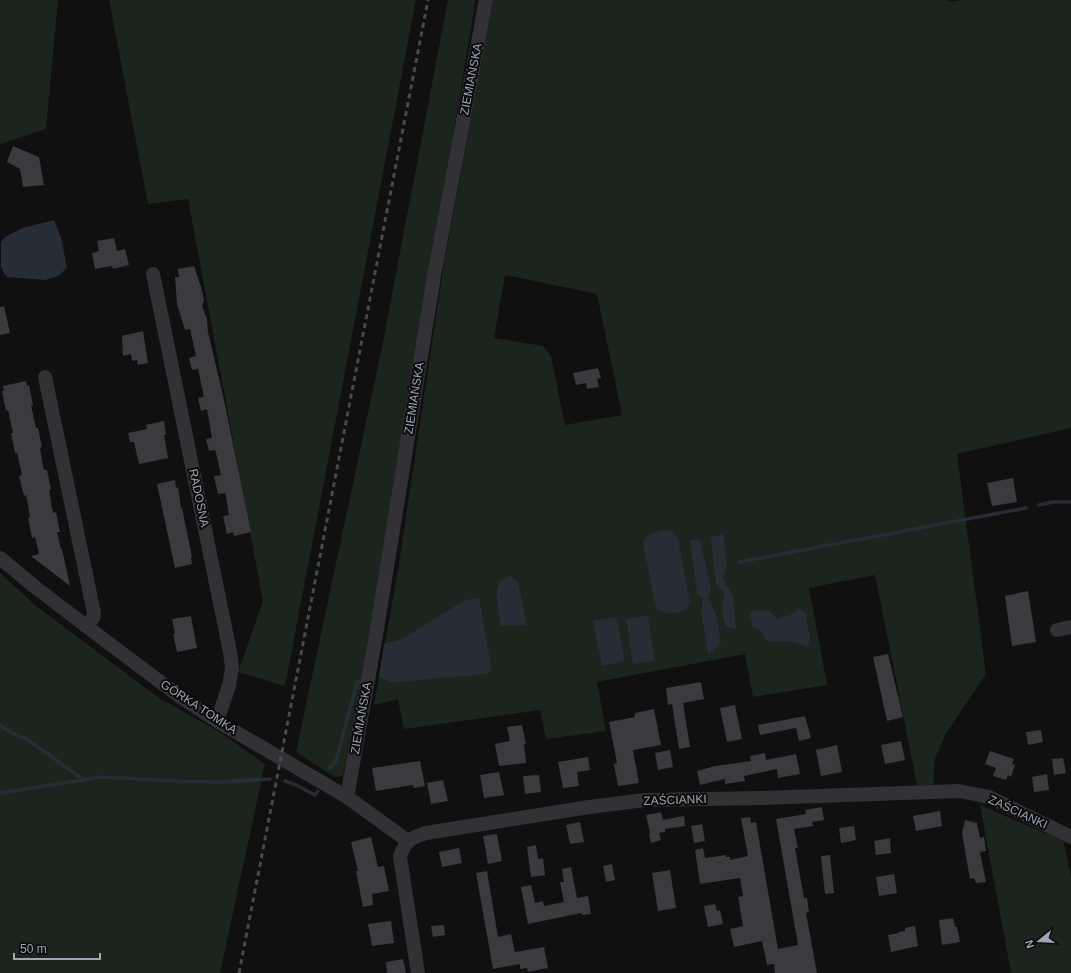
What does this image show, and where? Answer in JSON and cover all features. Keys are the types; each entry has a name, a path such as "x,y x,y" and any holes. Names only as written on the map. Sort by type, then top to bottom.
{"street":[{"name":"ZIEMIAŃSKA","path":"347,797 376,635 435,270 486,0"},
{"name":"RADOSNA","path":"153,274 230,652 232,667 229,686 217,721"},
{"path":"45,377 94,613 93,618 86,626"},
{"name":"GÓRKA TOMKA","path":"0,558 34,587 179,696 217,721 347,797 408,841"},
{"path":"1057,630 1071,627"},
{"name":"ZAŚCIANKI","path":"408,841 416,836 426,833 589,807 645,800 762,798 959,791 989,797 1071,837"},
{"path":"408,841 400,856 418,973"}],"shaded area":[{"path":"0,0 58,0 46,129 0,144"},
{"path":"109,0 416,0 285,686 238,672 263,601 188,199 148,204"},
{"path":"448,0 475,0 474,10 378,587 343,776 335,777 296,752 382,347"},
{"path":"493,0 948,0 949,2 963,0 1071,0 1071,428 957,454 986,674 945,735 935,759 933,785 917,785 875,575 809,588 827,685 753,697 745,654 597,682 606,731 546,739 540,710 404,729 398,699 374,705 398,570 444,263","holes":["505,275 597,294 622,415 565,425 551,356 543,346 494,338"]},
{"path":"54,220 61,237 67,268 58,276 45,280 7,277 1,266 1,242 5,237 22,228"},
{"path":"665,530 672,531 678,538 690,604 683,610 674,613 661,611 656,608 643,542 655,532"},
{"path":"723,534 727,564 723,579 733,595 736,629 726,626 722,610 725,594 716,584 711,537"},
{"path":"700,539 711,590 708,598 716,614 721,644 708,655 701,610 703,599 697,593 690,540"},
{"path":"0,573 36,606 159,698 218,731 265,764 220,973 0,973"},
{"path":"510,575 518,582 527,625 501,626 497,602 498,584 501,580"},
{"path":"479,598 492,671 486,674 398,682 391,682 379,677 384,644 402,639 465,600"},
{"path":"798,608 805,612 810,639 808,647 789,642 770,642 765,639 761,631 753,627 749,614 755,610 769,611 777,619 793,614"},
{"path":"648,615 655,661 633,664 626,619"},
{"path":"616,617 625,661 602,666 593,621"},
{"path":"980,805 1063,841 1071,876 1071,973 1011,973"}],"building":[{"path":"13,146 39,157 44,185 23,187 20,169 7,162"},
{"path":"114,238 117,251 125,249 129,265 113,269 112,266 95,269 92,253 99,251 97,241"},
{"path":"194,266 204,300 202,306 207,319 208,332 224,400 251,532 234,536 233,532 227,534 223,516 229,515 226,497 225,493 218,494 214,476 221,475 215,450 209,451 206,439 212,438 207,409 201,411 198,398 204,397 198,369 192,370 189,358 196,356 190,329 185,330 177,304 175,277 179,277 178,269"},
{"path":"4,306 10,333 0,335 0,307"},
{"path":"143,331 148,363 138,365 137,360 132,361 131,354 123,356 122,336"},
{"path":"598,368 601,378 597,379 599,387 587,389 586,383 576,385 573,373"},
{"path":"26,381 27,386 29,385 33,405 31,405 32,410 42,447 40,448 43,466 44,470 47,470 51,490 49,490 52,508 53,513 56,512 60,532 57,532 70,586 31,556 39,554 35,537 32,538 28,518 30,517 27,499 26,495 24,496 19,476 22,475 17,453 15,453 11,433 13,433 2,391 4,391 3,386"},
{"path":"164,421 166,435 164,435 168,458 139,464 134,442 130,442 128,433 147,429 146,425"},
{"path":"1013,478 1017,502 992,506 987,483"},
{"path":"175,480 176,488 178,487 192,557 192,564 175,568 157,484"},
{"path":"1028,591 1036,642 1012,646 1005,596"},
{"path":"191,616 197,648 177,652 173,634 175,634 172,619"},
{"path":"888,654 903,717 887,721 873,657"},
{"path":"701,682 704,699 683,703 690,747 679,749 672,704 668,705 666,688"},
{"path":"735,705 742,739 727,742 720,708"},
{"path":"654,709 661,745 633,750 639,783 618,786 614,764 617,763 609,722 635,717 635,713"},
{"path":"805,716 811,738 799,741 796,728 760,735 758,725"},
{"path":"522,725 526,744 524,744 526,763 499,766 495,744 510,741 507,727"},
{"path":"1041,730 1043,742 1028,745 1026,732"},
{"path":"901,741 905,760 885,764 881,745"},
{"path":"837,745 842,772 821,776 816,750"},
{"path":"670,750 673,767 658,770 655,753"},
{"path":"990,751 1014,759 1012,764 1015,765 1011,777 1008,775 1006,780 993,776 996,768 985,764"},
{"path":"765,753 766,760 796,754 800,774 778,778 777,769 744,776 745,781 725,784 725,779 700,785 697,771 715,766 751,761 750,756"},
{"path":"588,757 590,770 577,772 579,786 563,788 558,762"},
{"path":"1063,758 1066,773 1054,775 1052,759"},
{"path":"420,761 425,786 414,788 413,785 376,791 372,768"},
{"path":"499,772 504,795 484,798 480,775"},
{"path":"1047,774 1049,790 1034,792 1032,777"},
{"path":"539,775 541,792 525,794 523,776"},
{"path":"443,780 448,801 431,804 427,783"},
{"path":"822,807 824,820 812,822 813,826 794,829 798,848 795,848 804,898 807,898 809,912 806,913 817,973 775,973 774,964 767,965 762,941 734,947 730,929 743,926 738,897 743,896 740,878 700,884 695,850 703,848 705,858 726,855 726,857 730,857 730,860 748,856 741,818 750,817 751,823 756,822 778,949 798,945 776,819 806,814 805,810"},
{"path":"940,811 942,826 916,831 913,816"},
{"path":"661,812 663,820 684,816 685,826 665,829 665,832 659,833 661,840 651,843 646,815"},
{"path":"965,820 977,823 980,838 984,837 986,851 980,852 986,882 976,883 974,878 970,879 962,833"},
{"path":"580,822 584,842 570,844 566,825"},
{"path":"702,824 705,841 694,843 691,826"},
{"path":"854,826 856,840 841,843 839,828"},
{"path":"497,834 502,861 488,864 483,836"},
{"path":"371,837 378,867 384,866 389,891 372,894 373,905 363,907 356,871 358,871 351,842"},
{"path":"890,838 891,853 876,855 874,841"},
{"path":"536,845 538,859 543,858 545,875 531,877 527,847"},
{"path":"459,848 462,863 442,867 439,852"},
{"path":"830,855 834,893 825,894 821,856"},
{"path":"612,864 615,880 606,882 603,866"},
{"path":"571,867 577,898 588,896 591,914 582,915 581,913 528,924 521,887 531,885 535,903 543,901 544,906 564,902 560,882 564,882 562,869"},
{"path":"670,870 676,908 658,911 652,873"},
{"path":"487,871 498,937 511,934 515,952 544,947 548,968 528,972 527,968 520,969 520,964 493,969 476,873"},
{"path":"894,874 897,893 879,896 876,877"},
{"path":"715,904 717,911 720,910 723,924 708,927 704,906"},
{"path":"953,918 955,927 957,927 960,942 942,945 939,920"},
{"path":"391,921 394,943 372,946 368,924"},
{"path":"444,925 445,935 433,937 431,926"},
{"path":"915,926 918,946 891,952 888,935 905,931 905,928"},
{"path":"403,959 406,973 387,973 386,962"}],"waterway":[{"path":"1039,505 1053,502 1071,502"},
{"path":"739,562 1026,508"},
{"path":"330,768 336,761 357,683 363,679"},
{"path":"0,725 10,732 28,740 84,780"},
{"path":"0,793 102,777 222,782 270,779"},
{"path":"285,781 315,795 318,791"}],"railway":[{"path":"239,973 428,0"}]}
